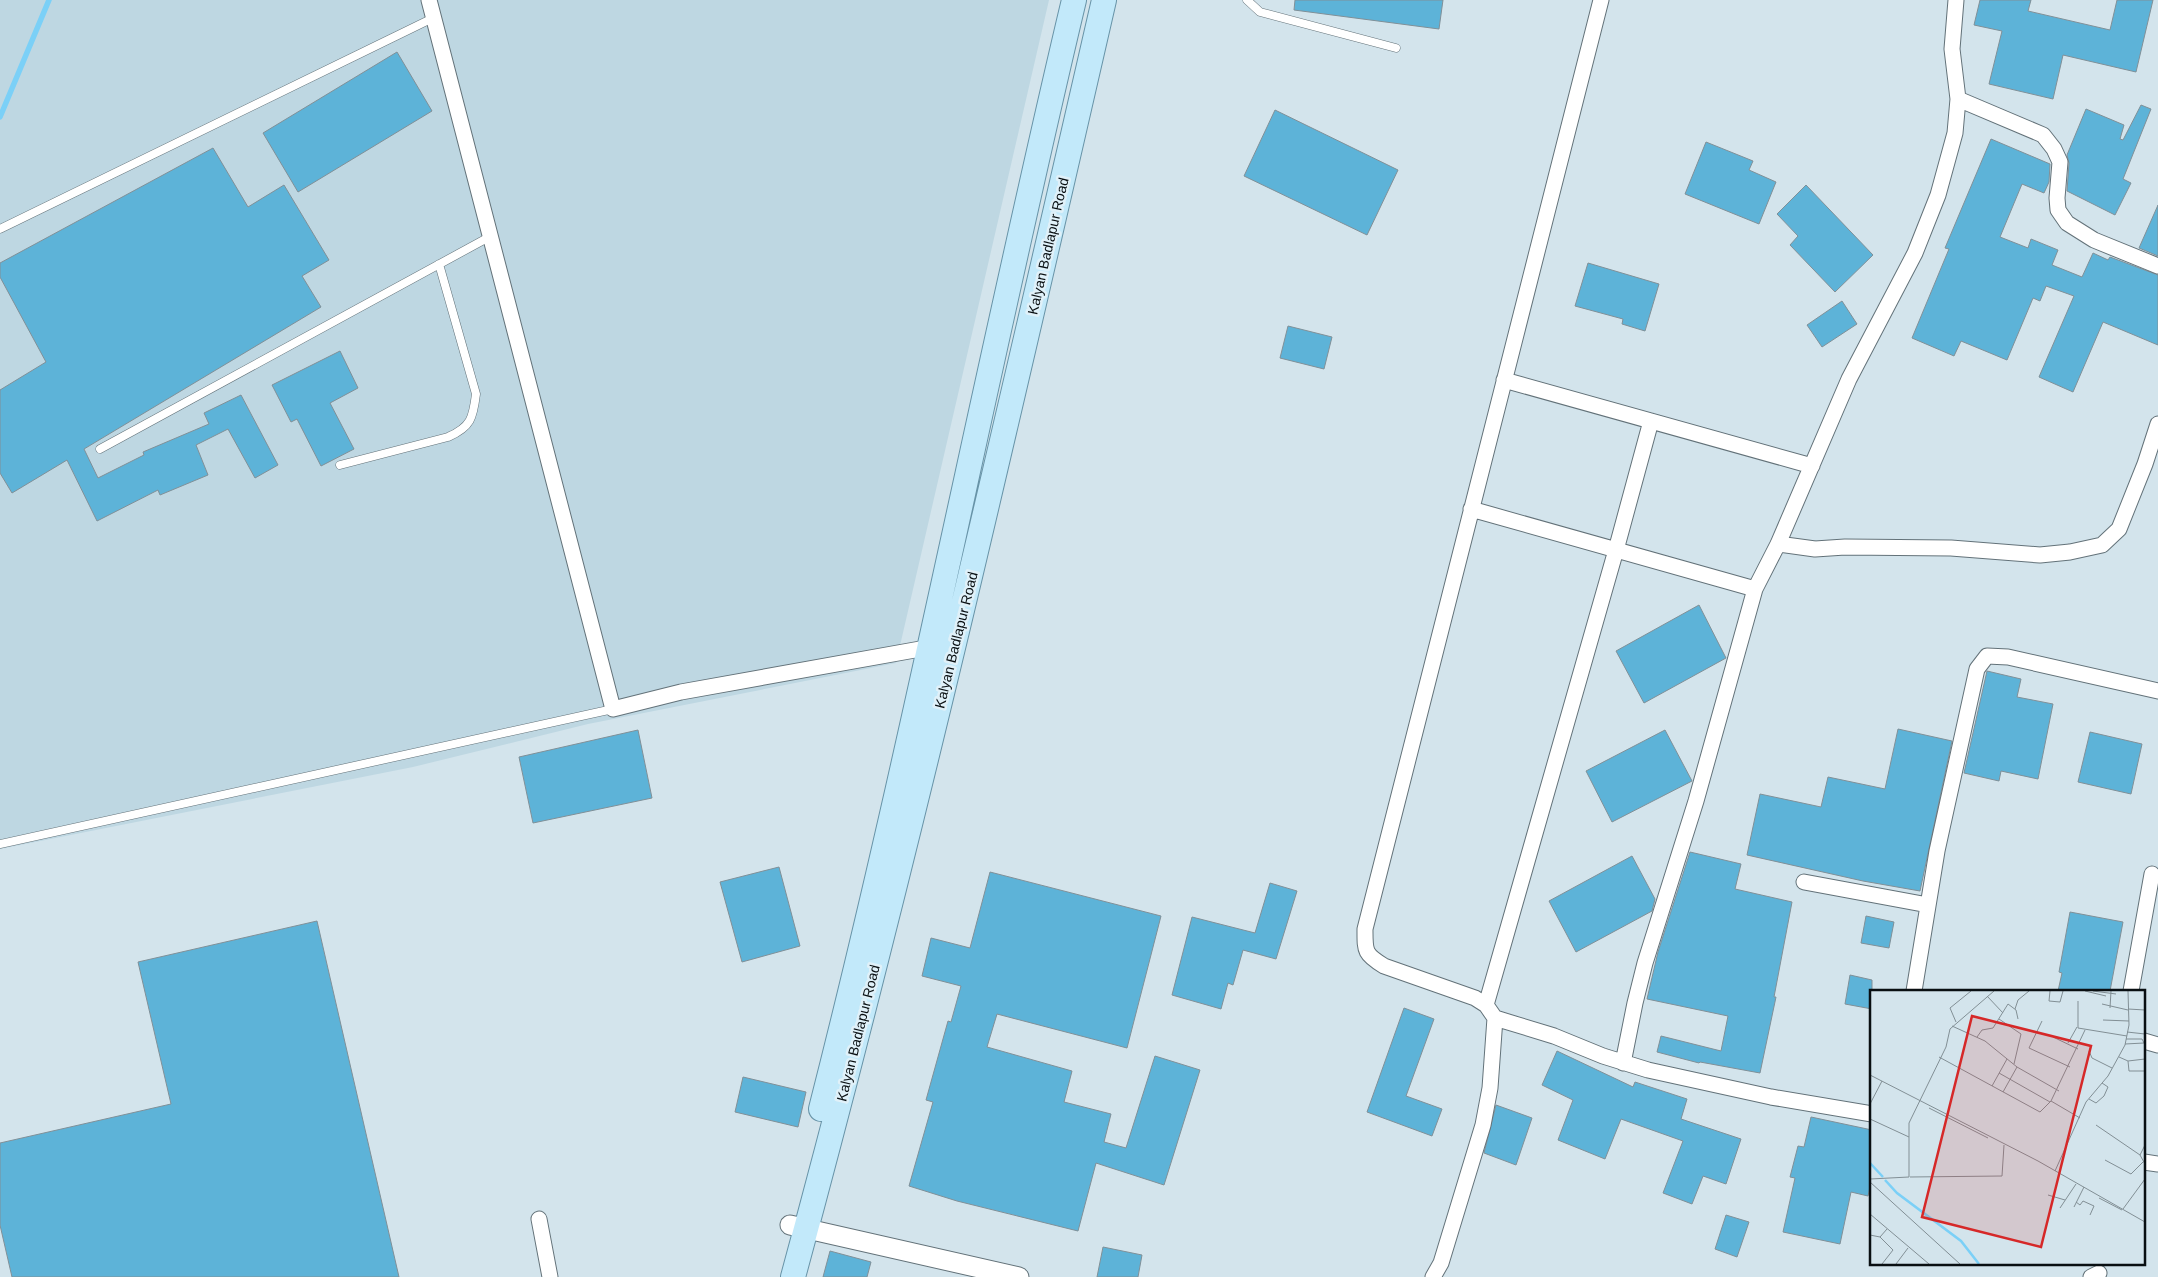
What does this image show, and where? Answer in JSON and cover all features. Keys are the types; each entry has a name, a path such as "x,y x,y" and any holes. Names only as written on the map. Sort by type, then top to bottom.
{"main road":[{"name":"Kalyan Badlapur Road","path":"793,1277 798,1227 862,950 1037,157 1074,0"},
{"name":"Kalyan Badlapur Road","path":"776,1277 798,1227 858,1036 956,643 1104,0"}],"street":[{"path":"429,0 614,709 681,692 956,643"},
{"path":"1601,0 1365,929 1365,948 1371,958 1384,966 1475,998 1491,1011 1623,1063 1771,1097 1870,1114"},
{"path":"1623,1063 1645,963 1696,801 1755,589 1778,544 1849,379 1919,244 1938,195 1955,133 1958,99 1952,49 1956,0"},
{"path":"1958,99 2043,135 2054,148 2060,162 2058,210 2067,222 2094,240 2158,266"},
{"path":"1504,380 1812,466"},
{"path":"1433,1277 1441,1263 1482,1125 1490,1088 1491,1011 1651,421"},
{"path":"1778,544 1815,549 1845,547 1951,548 2040,555 2070,552 2102,545 2119,529 2145,464 2158,424"},
{"path":"1471,509 1755,589"},
{"path":"1914,990 1937,851 1977,669 1981,661 1987,656 2002,656 2158,691"},
{"path":"2131,990 2152,874"},
{"path":"1804,882 1928,905"},
{"path":"540,1219 550,1277"},
{"path":"798,1227 1018,1277"}],"lane":[{"path":"1247,0 1260,12 1396,48"},
{"path":"0,229 434,18"},
{"path":"100,449 492,236"},
{"path":"340,465 448,436 461,431 470,422 474,412 476,394 439,264"},
{"path":"0,844 614,709"}],"shaded area":[{"path":"0,0 1049,0 896,663 588,724 413,767 0,849"}],"building":[{"path":"1295,0 1443,0 1439,29 1294,10"},
{"path":"1980,0 2031,0 2028,11 2110,30 2117,0 2153,0 2136,72 2063,55 2053,99 1989,84 2002,31 1974,25"},
{"path":"397,52 432,111 298,192 263,133"},
{"path":"2141,105 2151,109 2123,179 2131,183 2115,215 2067,191 2069,163 2067,155 2086,109 2124,125 2120,139 2123,140"},
{"path":"1275,110 1398,170 1367,235 1244,176"},
{"path":"1991,139 2050,164 2049,182 2044,193 2022,184 2000,237 2028,248 2031,239 2058,250 2052,265 2082,277 2093,253 2108,260 2110,257 2158,275 2158,345 2103,322 2073,392 2039,377 2074,296 2046,286 2040,301 2033,298 2007,360 1961,341 1954,356 1912,338 1949,249 1945,248"},
{"path":"1706,142 1753,161 1749,170 1776,182 1759,224 1685,194"},
{"path":"213,148 248,207 284,185 329,260 302,276 321,307 84,449 98,478 144,455 143,452 209,424 204,413 241,395 278,465 255,478 228,429 196,445 208,475 160,495 158,490 97,521 67,460 12,493 0,473 0,390 46,362 0,277 0,263"},
{"path":"1806,185 1873,255 1835,292 1790,245 1798,236 1777,214"},
{"path":"2158,205 2158,256 2139,248"},
{"path":"1588,263 1659,284 1645,331 1622,324 1623,319 1575,306"},
{"path":"1842,301 1857,324 1822,347 1807,325"},
{"path":"1288,326 1332,337 1324,369 1280,358"},
{"path":"340,351 358,388 330,403 354,449 321,466 297,419 291,422 272,385"},
{"path":"1699,605 1726,658 1644,703 1616,651"},
{"path":"1987,671 2021,679 2017,697 2053,704 2038,779 2001,771 1999,781 1964,773"},
{"path":"1898,729 1952,741 1920,891 1863,881 1747,855 1760,794 1821,807 1828,777 1885,789"},
{"path":"638,730 652,798 533,823 519,757"},
{"path":"1665,730 1692,781 1612,822 1586,771"},
{"path":"2090,732 2142,744 2131,794 2078,782"},
{"path":"1690,852 1741,864 1735,889 1792,902 1774,997 1776,997 1760,1073 1699,1063 1657,1052 1661,1036 1721,1051 1728,1016 1647,999 1658,952"},
{"path":"1632,856 1655,899 1652,911 1576,952 1549,901"},
{"path":"779,867 800,946 742,962 720,882"},
{"path":"990,872 1161,916 1127,1048 997,1014 987,1047 1072,1071 1064,1102 1111,1114 1104,1142 1126,1148 1155,1056 1200,1070 1164,1185 1096,1163 1078,1231 957,1201 909,1186 933,1102 926,1100 948,1021 951,1022 961,986 922,976 931,938 970,948"},
{"path":"1270,883 1297,891 1276,959 1243,950 1233,985 1228,983 1221,1009 1172,995 1192,917 1255,933"},
{"path":"2070,912 2123,922 2110,990 2058,990 2062,973 2059,972"},
{"path":"1866,916 1894,922 1889,948 1861,943"},
{"path":"317,921 399,1277 12,1277 0,1225 0,1143 171,1104 138,962"},
{"path":"1850,975 1872,980 1870,1009 1845,1004"},
{"path":"1404,1008 1434,1019 1406,1096 1442,1109 1432,1136 1367,1112"},
{"path":"1557,1051 1633,1087 1635,1082 1687,1099 1681,1119 1741,1139 1726,1184 1703,1176 1692,1204 1663,1193 1683,1141 1621,1119 1605,1159 1558,1140 1573,1100 1542,1085"},
{"path":"743,1077 806,1092 798,1127 735,1112"},
{"path":"1496,1105 1532,1118 1516,1165 1484,1153"},
{"path":"1811,1117 1870,1130 1870,1187 1868,1196 1851,1192 1840,1244 1783,1232 1795,1178 1790,1177 1798,1146 1804,1147"},
{"path":"1726,1215 1749,1222 1737,1257 1715,1249"},
{"path":"1103,1247 1142,1255 1138,1277 1097,1277"},
{"path":"830,1251 871,1262 867,1277 823,1277"}],"waterway":[{"path":"0,117 49,0"}]}
